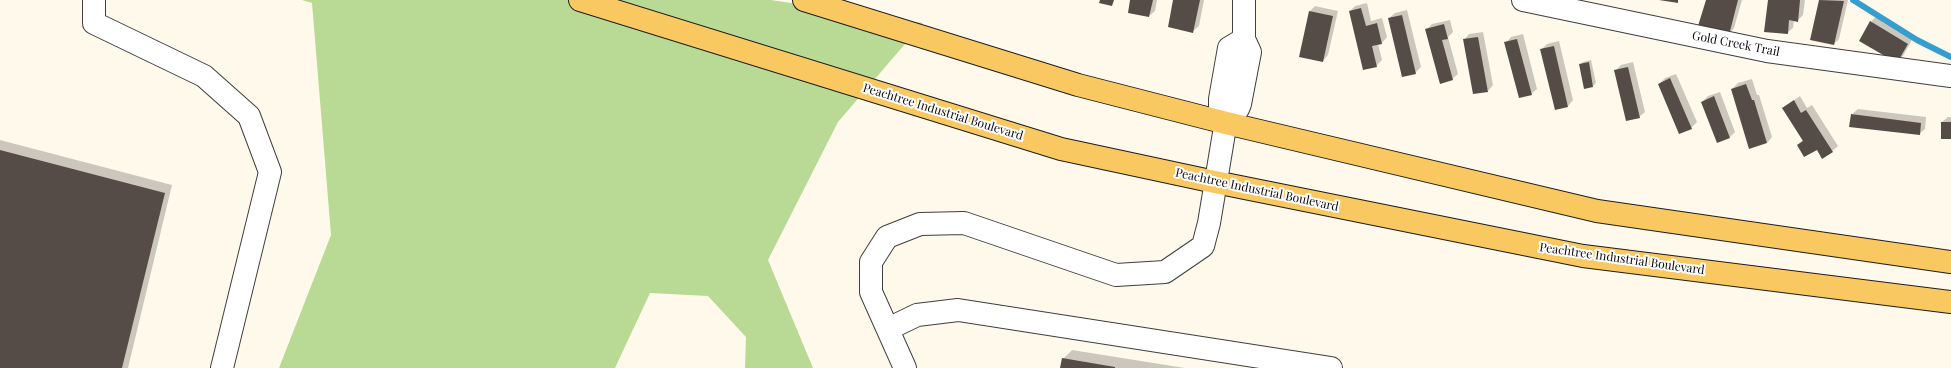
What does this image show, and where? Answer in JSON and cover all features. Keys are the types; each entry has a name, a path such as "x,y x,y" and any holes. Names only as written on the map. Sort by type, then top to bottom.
{"main road":[{"name":"Peachtree Industrial Boulevard","path":"580,0 1061,149 1215,182 1583,256 1951,302"},
{"path":"804,0 1078,85 1227,119 1597,211 1951,262"}],"street":[{"path":"94,0 94,23 204,76 249,116 270,172 222,368"},
{"path":"905,368 871,292 871,262 887,237 920,224 964,222 1116,275 1165,272 1203,246 1209,223 1227,119 1238,109 1240,104 1250,52 1244,40 1244,0"},
{"name":"Gold Creek Trail","path":"1523,0 1767,51 1951,76"},
{"path":"888,329 916,315 958,310 1330,368"}],"green space":[{"path":"302,0 771,0 923,23 838,122 768,260 813,368 745,368 746,337 708,296 650,293 615,368 279,368 331,235 312,3"}],"building":[{"path":"1100,0 1114,0 1112,6 1099,3"},
{"path":"1130,0 1153,0 1149,17 1128,13"},
{"path":"1173,0 1200,0 1193,33 1168,27"},
{"path":"1659,0 1678,0 1678,3"},
{"path":"1706,0 1738,0 1729,35 1698,26"},
{"path":"1768,0 1800,0 1798,22 1789,20 1788,34 1764,32"},
{"path":"1819,0 1844,1 1834,45 1810,40"},
{"path":"1361,8 1366,26 1377,23 1382,44 1372,46 1377,67 1363,70 1349,11"},
{"path":"1309,11 1333,16 1323,62 1299,57"},
{"path":"1402,15 1416,74 1402,77 1388,18"},
{"path":"1870,21 1908,44 1897,63 1859,41"},
{"path":"1444,24 1448,39 1442,40 1453,80 1440,84 1425,29"},
{"path":"1478,37 1488,92 1473,94 1463,39"},
{"path":"1517,39 1532,95 1519,98 1504,42"},
{"path":"1554,46 1568,107 1555,110 1540,49"},
{"path":"1589,62 1593,87 1584,89 1579,64"},
{"path":"1628,67 1640,118 1626,121 1614,70"},
{"path":"1670,78 1692,129 1679,134 1658,84"},
{"path":"1746,84 1752,100 1754,100 1767,143 1749,149 1731,89"},
{"path":"1714,96 1730,138 1717,143 1701,102"},
{"path":"1794,100 1801,113 1806,110 1833,152 1822,159 1817,150 1804,157 1797,145 1803,141 1782,108"},
{"path":"1851,114 1921,123 1920,135 1849,127"},
{"path":"1941,122 1951,122 1951,139 1941,139"},
{"path":"0,150 165,193 122,368 0,368"},
{"path":"1062,358 1115,367 1115,368 1060,368"}],"waterway":[{"path":"1853,0 1917,40 1951,57"}]}
